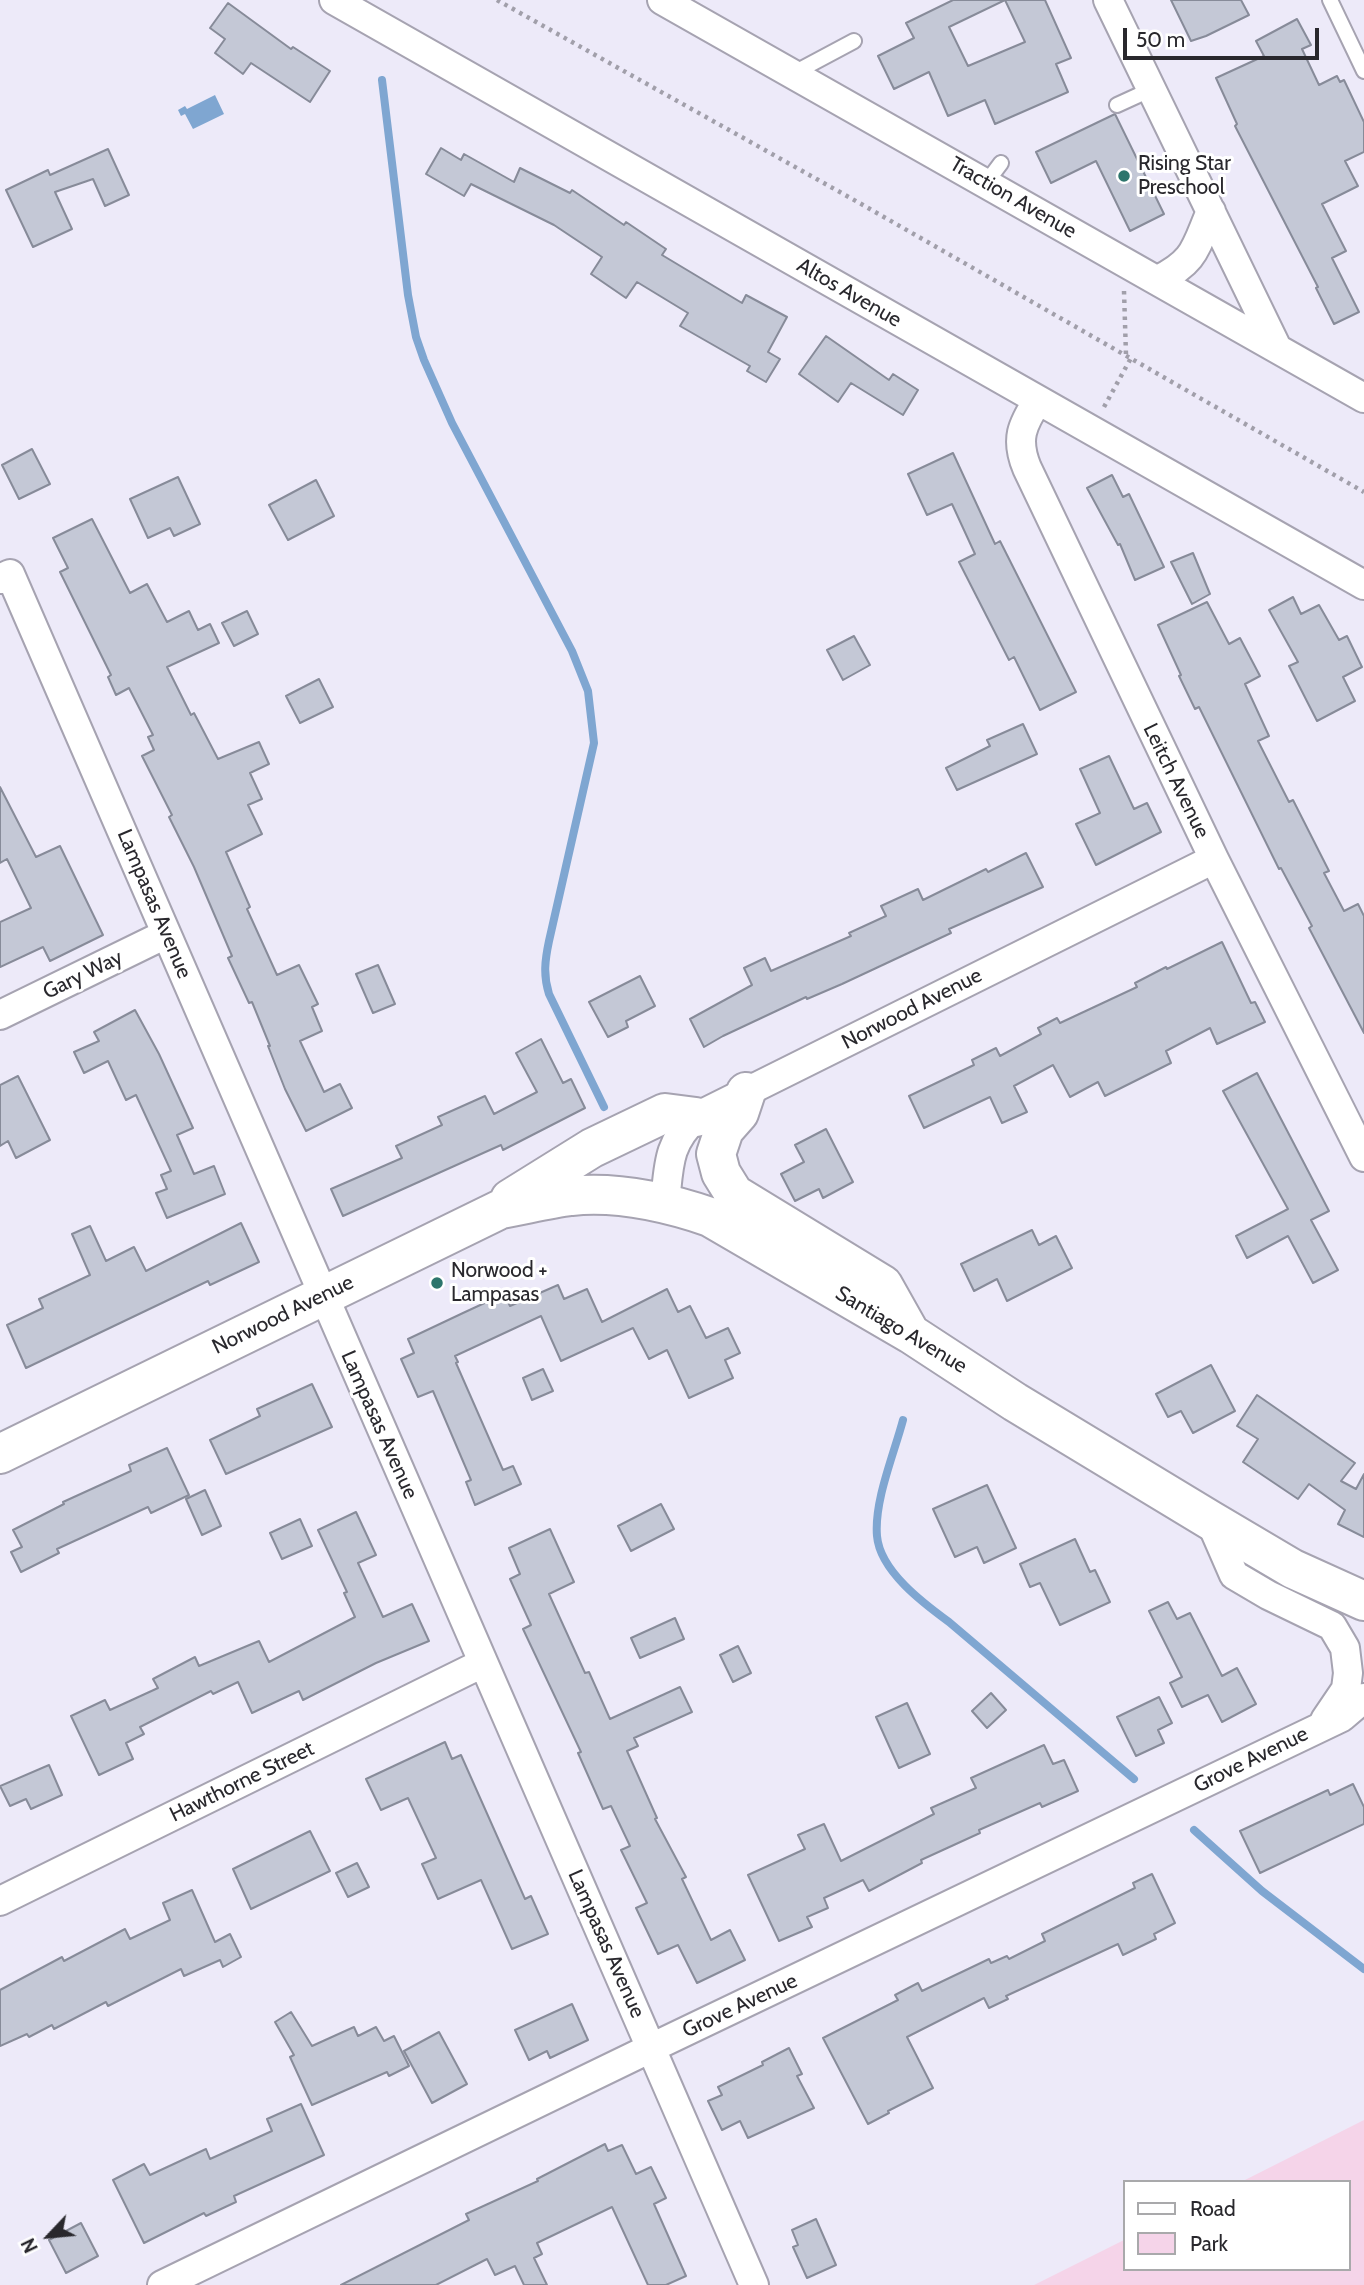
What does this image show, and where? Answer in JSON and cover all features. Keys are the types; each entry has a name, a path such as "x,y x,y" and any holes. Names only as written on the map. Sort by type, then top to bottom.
{"main road":[{"path":"746,1092 740,1113 724,1130 716,1154 721,1173 734,1194 883,1285 911,1335"},
{"path":"477,1220 592,1148 665,1113 696,1117"},
{"name":"Norwood Avenue","path":"0,1454 501,1209 572,1196"},
{"name":"Santiago Avenue","path":"572,1196 645,1199 710,1217 911,1335 1015,1402 1293,1569 1364,1601"}],"street":[{"name":"Altos Avenue","path":"334,0 1364,585"},
{"path":"1108,0 1277,348"},
{"name":"Traction Avenue","path":"670,3 794,73 993,173 1158,280 1364,398"},
{"path":"1158,280 1178,270 1194,253 1211,211"},
{"name":"Leitch Avenue","path":"1038,400 1022,426 1021,452 1025,462 1214,859 1364,1157"},
{"name":"Lampasas Avenue","path":"0,579 10,574 754,2285"},
{"name":"Norwood Avenue","path":"665,1203 669,1158 674,1142 696,1117 1214,859"},
{"name":"Gary Way","path":"0,1015 166,934"},
{"path":"1210,1520 1234,1575 1332,1626 1345,1648 1348,1673 1346,1689 1319,1728"},
{"name":"Hawthorne Street","path":"0,1901 483,1663"},
{"name":"Grove Avenue","path":"162,2285 1342,1717 1364,1698"},
{"name":"Grove Avenue","path":"1319,1728 1364,1712"}],"lane":[{"path":"1330,0 1364,71"},
{"path":"794,73 854,41"},
{"path":"1117,105 1152,89"}],"path":[{"path":"497,0 1364,492"},
{"path":"1104,406 1128,357 1122,296 1125,286"}],"green space":[{"path":"1364,2120 1364,2285 1034,2285 1122,2241 1122,2271 1350,2271 1350,2180 1245,2180"}],"water":[{"path":"215,95 224,114 193,129 185,114 181,116 178,110 185,106 187,109"}],"building":[{"path":"953,0 1005,0 1045,0 1071,58 1056,64 1068,92 995,124 985,100 948,116 929,72 894,89 878,56 914,38 906,23","holes":["1005,0 1025,42 968,66 949,27"]},
{"path":"1171,0 1241,0 1249,15 1191,41"},
{"path":"228,3 291,49 293,47 330,71 310,102 251,63 243,74 215,53 225,39 210,28"},
{"path":"1297,19 1311,45 1302,49 1319,85 1337,76 1340,82 1344,80 1364,122 1364,152 1345,161 1358,186 1322,204 1346,251 1332,258 1359,312 1334,324 1316,288 1318,287 1235,126 1237,124 1216,78 1264,56 1256,41"},
{"name":"Rising Star Preschool","path":"1115,114 1164,214 1130,231 1096,161 1051,183 1036,152"},
{"path":"441,148 461,160 464,154 514,182 520,168 570,193 572,190 666,249 662,255 742,303 746,295 787,317 768,352 780,359 766,382 747,371 750,366 680,326 688,313 637,282 626,298 591,274 602,257 554,225 471,184 464,196 426,174"},
{"path":"108,149 129,195 105,206 93,179 55,192 72,229 33,247 6,190 48,170 50,175"},
{"path":"826,336 889,380 893,374 918,390 903,415 851,383 838,402 799,374"},
{"path":"32,449 50,484 19,499 2,465"},
{"path":"953,453 995,544 1000,541 1076,692 1040,710 1014,657 1009,660 959,562 975,554 952,504 927,515 908,474"},
{"path":"1112,475 1123,497 1129,494 1164,567 1135,580 1120,544 1118,545 1087,488"},
{"path":"178,477 200,524 174,536 170,528 148,538 130,499"},
{"path":"316,480 334,516 288,540 269,505"},
{"path":"92,519 130,593 147,584 167,622 189,611 198,630 210,624 219,643 167,667 191,715 194,713 218,759 259,742 269,764 250,773 262,799 248,805 262,834 226,852 250,907 247,909 277,975 299,965 318,1004 312,1007 322,1031 300,1041 324,1092 340,1084 352,1108 306,1131 285,1089 252,1002 249,1003 228,958 232,956 194,867 169,817 172,815 142,756 154,750 148,737 153,735 129,688 116,695 108,677 111,675 60,572 68,568 53,538"},
{"path":"1193,553 1210,594 1192,604 1171,562"},
{"path":"1293,597 1301,614 1319,605 1339,640 1347,636 1362,667 1343,677 1355,701 1317,721 1289,666 1298,662 1269,610"},
{"path":"1207,602 1229,644 1240,638 1260,676 1245,684 1269,736 1258,741 1289,802 1293,800 1329,871 1324,873 1344,911 1358,904 1364,916 1364,1033 1199,707 1195,709 1158,625"},
{"path":"247,611 258,634 234,646 222,623"},
{"path":"854,636 870,665 843,680 827,650"},
{"path":"319,679 333,707 300,723 286,696"},
{"path":"1023,724 1037,754 957,790 946,768 990,746 987,740"},
{"path":"1109,756 1134,809 1147,803 1161,832 1096,865 1076,824 1100,813 1080,769"},
{"path":"0,787 36,857 60,846 103,935 50,961 43,947 0,967 0,922 31,908 7,859 0,863"},
{"path":"1026,853 1043,887 949,929 951,933 842,984 807,999 806,997 704,1047 690,1019 752,985 744,968 765,958 771,971 851,936 849,933 886,916 881,906 918,889 923,900"},
{"path":"1222,942 1251,1003 1255,1002 1265,1022 1217,1044 1210,1028 1166,1051 1171,1063 1105,1096 1098,1082 1070,1097 1053,1065 1014,1086 1027,1112 1002,1123 990,1097 924,1128 909,1096 974,1065 972,1060 996,1048 1000,1056 1041,1034 1038,1028 1057,1018 1060,1023 1137,987 1135,983 1166,967 1167,969"},
{"path":"378,965 395,1004 373,1013 356,974"},
{"path":"640,976 655,1006 626,1021 628,1027 608,1037 589,1002"},
{"path":"135,1010 159,1054 193,1128 177,1135 194,1174 214,1166 225,1194 167,1218 156,1193 167,1189 161,1175 171,1171 136,1095 126,1100 108,1061 84,1073 74,1052 99,1041 94,1032"},
{"path":"541,1039 563,1083 571,1079 585,1108 503,1150 501,1145 343,1216 331,1189 402,1158 396,1146 442,1125 438,1117 485,1096 494,1114 537,1092 516,1053"},
{"path":"1257,1073 1329,1211 1311,1220 1338,1270 1313,1283 1288,1236 1247,1258 1236,1236 1288,1209 1223,1091"},
{"path":"18,1076 50,1140 16,1158 8,1141 0,1146 0,1085"},
{"path":"826,1129 853,1182 823,1198 819,1189 795,1201 781,1174 804,1162 795,1145"},
{"path":"241,1223 259,1262 210,1285 208,1281 26,1368 7,1325 43,1308 39,1299 90,1275 72,1234 90,1226 106,1261 134,1247 146,1271"},
{"path":"1032,1230 1039,1245 1056,1236 1072,1268 1007,1301 997,1279 974,1291 961,1264"},
{"path":"558,1285 564,1299 587,1289 602,1322 667,1289 678,1312 690,1306 706,1338 728,1328 740,1353 725,1360 733,1378 689,1398 667,1350 649,1359 633,1328 561,1361 541,1316 455,1356 503,1470 513,1466 521,1484 475,1505 466,1482 471,1480 433,1391 418,1397 401,1359 414,1353 408,1339 504,1294 510,1306"},
{"path":"1211,1365 1235,1411 1193,1433 1181,1411 1168,1417 1156,1394"},
{"path":"543,1369 553,1391 532,1400 523,1378"},
{"path":"312,1384 332,1427 226,1474 210,1440 260,1416 257,1409"},
{"path":"1257,1395 1355,1463 1341,1481 1356,1489 1364,1474 1364,1537 1338,1524 1345,1510 1309,1484 1298,1499 1243,1462 1258,1439 1237,1426"},
{"path":"167,1448 189,1495 151,1513 148,1507 57,1549 59,1553 21,1572 11,1552 22,1547 13,1530 64,1504 63,1502 131,1471 129,1465"},
{"path":"987,1485 1016,1548 984,1563 977,1547 955,1557 933,1509"},
{"path":"205,1490 221,1526 202,1535 186,1499"},
{"path":"661,1504 674,1529 631,1551 618,1526"},
{"path":"356,1512 376,1555 358,1563 383,1617 412,1604 429,1641 376,1663 303,1700 299,1691 252,1713 238,1682 213,1694 211,1691 140,1727 144,1734 126,1743 133,1759 99,1775 71,1716 105,1700 110,1710 158,1688 153,1679 195,1657 199,1666 259,1641 269,1662 355,1617 344,1593 347,1592 318,1530"},
{"path":"300,1519 312,1546 282,1559 270,1533"},
{"path":"550,1529 574,1582 549,1594 585,1673 589,1672 610,1719 680,1687 692,1712 634,1738 638,1746 627,1751 657,1818 655,1819 686,1877 682,1879 711,1940 730,1930 745,1960 697,1983 678,1945 658,1954 636,1908 647,1903 621,1850 630,1846 611,1806 603,1809 578,1753 581,1752 523,1629 531,1625 510,1579 520,1574 509,1548"},
{"path":"1075,1539 1090,1572 1095,1570 1110,1602 1060,1625 1040,1583 1030,1587 1020,1564"},
{"path":"1168,1602 1177,1619 1190,1613 1222,1676 1237,1668 1256,1704 1222,1722 1208,1695 1182,1707 1170,1683 1182,1677 1149,1611"},
{"path":"675,1618 684,1639 640,1658 631,1638"},
{"path":"738,1646 751,1673 733,1682 720,1655"},
{"path":"991,1693 1006,1710 987,1728 972,1711"},
{"path":"1159,1697 1172,1723 1158,1730 1164,1743 1136,1756 1117,1717"},
{"path":"907,1703 930,1754 899,1768 876,1717"},
{"path":"445,1742 452,1759 461,1755 525,1899 531,1896 548,1934 512,1949 481,1880 438,1899 422,1864 436,1858 408,1798 381,1810 366,1779"},
{"path":"1044,1745 1053,1764 1064,1760 1078,1791 1042,1807 1040,1803 979,1830 980,1833 921,1860 922,1863 869,1891 863,1880 824,1898 828,1908 807,1917 812,1927 779,1941 748,1875 805,1849 798,1835 824,1824 841,1861 934,1814 931,1808 976,1788 971,1778"},
{"path":"49,1765 62,1795 31,1809 26,1799 10,1806 0,1786"},
{"path":"1353,1784 1364,1807 1364,1824 1260,1873 1240,1831 1328,1790 1330,1795"},
{"path":"310,1831 330,1871 251,1909 233,1869"},
{"path":"357,1863 369,1887 348,1897 336,1873"},
{"path":"1152,1874 1175,1923 1154,1934 1156,1939 1123,1955 1118,1944 1006,1996 1008,1999 989,2008 984,1998 907,2037 933,2088 868,2124 823,2038 898,2000 895,1995 918,1983 922,1991 989,1959 991,1963 1007,1956 1009,1959 1045,1941 1042,1934 1135,1888 1133,1883"},
{"path":"192,1890 215,1942 230,1934 241,1957 223,1967 220,1960 184,1976 181,1969 108,2006 106,2002 54,2029 52,2025 29,2037 27,2034 0,2046 0,1990 62,1957 64,1961 125,1929 130,1939 170,1920 163,1903"},
{"path":"572,2004 588,2040 550,2058 547,2051 529,2060 515,2030"},
{"path":"291,2012 312,2046 354,2027 358,2036 376,2027 384,2041 394,2036 409,2066 389,2076 387,2072 312,2105 290,2057 294,2055 275,2022"},
{"path":"439,2032 467,2084 432,2103 404,2051"},
{"path":"789,2048 802,2074 797,2076 814,2108 748,2138 740,2121 722,2130 708,2101 722,2095 718,2087 763,2065 762,2062"},
{"path":"301,2104 324,2155 234,2196 236,2202 206,2216 204,2213 144,2243 113,2180 144,2164 150,2175 206,2149 210,2159 272,2131 267,2119"},
{"path":"605,2144 608,2151 622,2145 636,2174 651,2167 666,2198 654,2204 686,2276 666,2285 648,2285 612,2207 537,2243 542,2254 534,2258 547,2285 524,2285 515,2266 495,2275 487,2259 436,2285 341,2285 469,2220 466,2214 538,2181 537,2179"},
{"path":"816,2219 836,2265 807,2278 793,2247 798,2245 792,2230"},
{"path":"81,2223 98,2256 66,2273 49,2240"}],"waterway":[{"path":"382,80 408,295 416,337 452,423 572,651 588,691 594,743 549,941 545,974 549,994 604,1107"},
{"path":"903,1420 886,1478 877,1522 877,1536 886,1562 916,1596 1134,1779"},
{"path":"1194,1830 1262,1891 1364,1969"}],"place":[{"name":"Rising Star Preschool","path":"1124,176"},
{"name":"Norwood + Lampasas","path":"437,1283"}]}
